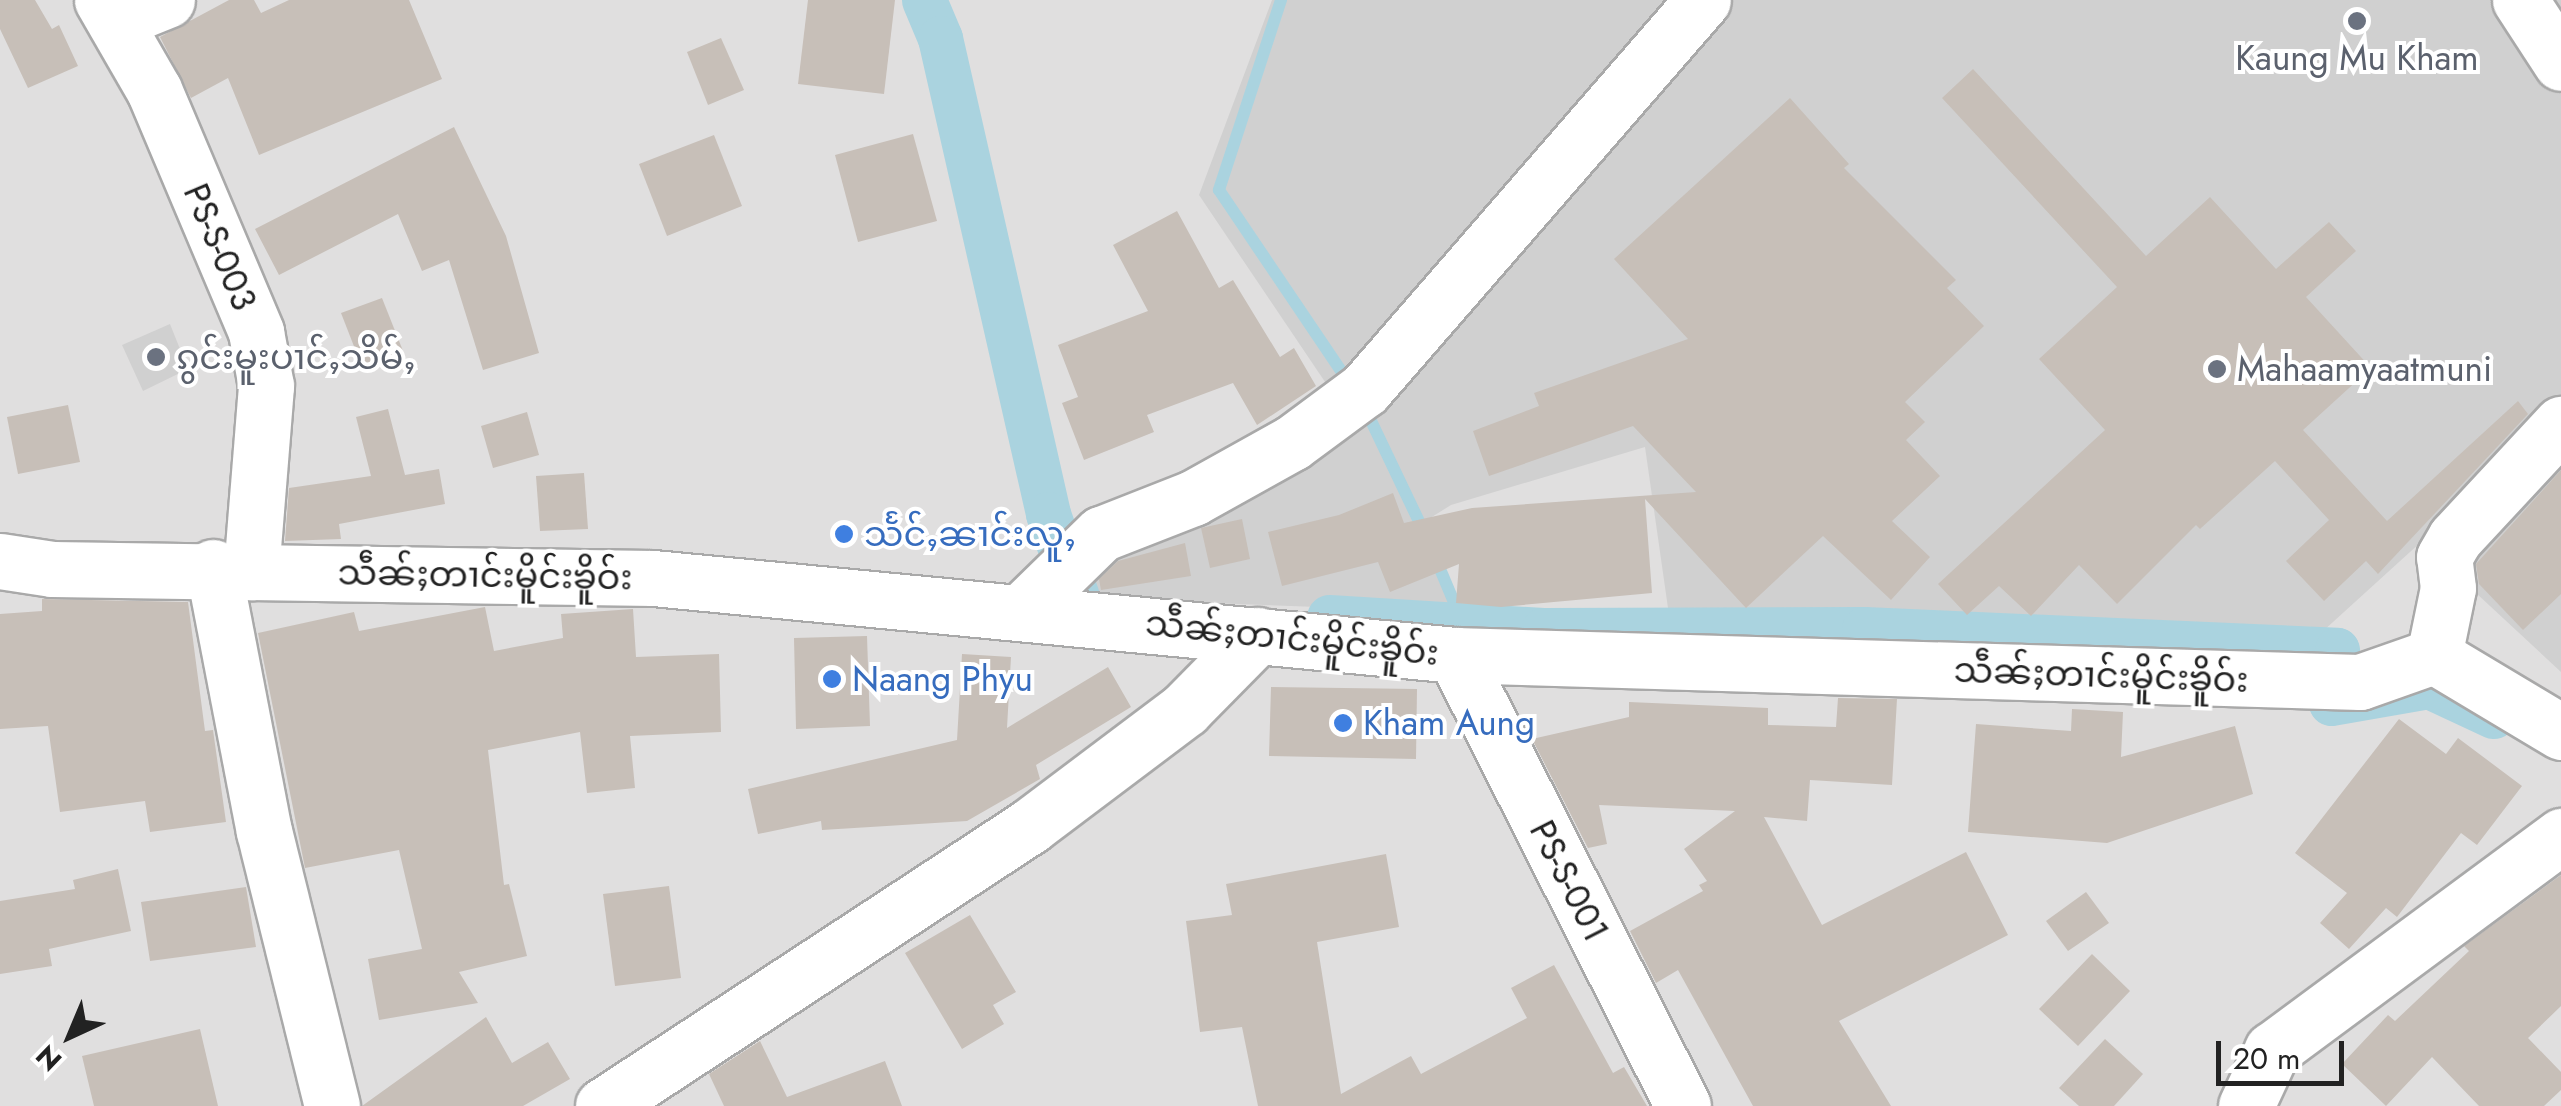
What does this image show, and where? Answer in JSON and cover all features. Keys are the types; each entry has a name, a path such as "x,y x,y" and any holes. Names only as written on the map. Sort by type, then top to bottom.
{"street":[{"path":"109,10 167,0"},
{"path":"1054,580 1101,534 1193,498 1292,444 1356,396 1703,0"},
{"path":"2520,0 2561,63"},
{"name":"PS-S-003","path":"109,10 154,90 256,332 266,386 232,569 264,831 332,1106"},
{"path":"2561,424 2454,538 2444,557 2448,588 2434,656 2561,732"},
{"name":"သဵၼ်ႈတၢင်းမိူင်းၶိူဝ်း","path":"0,560 52,569 1054,580 1258,635 1455,655 2325,681 2434,656"},
{"path":"603,1106 1030,826 1185,709 1258,635"},
{"name":"PS-S-001","path":"1455,655 1683,1106"},
{"path":"2246,1106 2272,1050 2561,836"}],"shaded area":[{"path":"0,0 2561,0 2561,1106 0,1106"},
{"path":"1272,0 2561,0 2561,672 2421,542 2311,642 2144,641 1846,622 1670,622 1645,447 1451,505 1419,525 1454,612 1074,598 1068,573 1352,422 1199,195"},
{"name":"ၵွင်းမူးပၢင်ႇသိမ်ႇ","path":"170,324 188,369 143,391 122,345"}],"building":[{"path":"0,0 35,0 52,29 59,25 78,66 28,88 0,29"},
{"path":"229,0 254,0 261,13 289,0 409,0 442,79 259,155 228,78 191,98 160,37"},
{"path":"808,0 895,0 884,94 798,84"},
{"path":"721,38 744,90 708,105 687,52"},
{"path":"1973,69 2146,256 2210,197 2276,269 2329,222 2356,251 2306,297 2371,368 2303,430 2387,521 2518,401 2528,414 2378,574 2366,561 2324,601 2286,561 2329,520 2275,461 2200,529 2196,525 2117,604 2079,565 2031,616 1999,586 1967,615 1938,584 2105,430 2039,359 2117,287 1942,98"},
{"path":"1790,98 1849,164 1844,168 1956,280 1947,288 1984,326 1905,402 1925,422 1906,440 1940,476 1892,521 1930,557 1891,600 1823,536 1746,608 1645,499 1652,593 1501,607 1456,603 1459,564 1390,592 1378,562 1282,586 1268,532 1339,515 1393,493 1404,523 1472,508 1696,492 1633,426 1489,476 1473,431 1539,406 1534,393 1688,339 1614,259"},
{"path":"454,127 506,236 539,353 483,370 449,260 422,271 398,214 279,275 255,229"},
{"path":"913,134 937,221 858,242 835,155"},
{"path":"714,135 742,206 667,236 639,164"},
{"path":"1177,211 1219,288 1233,280 1280,357 1294,348 1316,386 1257,425 1233,383 1147,415 1154,432 1084,460 1062,403 1078,397 1058,345 1148,311 1113,245"},
{"path":"382,298 405,356 364,372 341,313"},
{"path":"68,405 80,462 18,474 7,417"},
{"path":"388,409 405,475 439,469 445,504 339,524 341,539 285,541 289,488 371,476 356,417"},
{"path":"527,412 539,455 493,468 481,426"},
{"path":"2561,470 2561,594 2523,630 2479,584 2476,564"},
{"path":"584,473 588,529 540,531 536,476"},
{"path":"1242,519 1250,559 1210,568 1201,528"},
{"path":"1185,543 1191,576 1101,590 1099,579 1118,561"},
{"path":"42,599 188,602 205,731 213,730 226,822 150,832 145,801 60,812 48,726 0,729 0,614 42,611"},
{"path":"485,607 494,651 563,638 561,614 633,609 636,657 719,654 721,732 630,736 635,788 587,793 580,732 488,750 504,885 509,884 527,956 459,972 478,1003 379,1020 368,959 422,949 399,850 305,868 258,633 354,612 359,631"},
{"name":"Naang Phyu","path":"867,636 870,726 796,729 794,638"},
{"path":"962,654 1011,657 1007,728 1108,667 1131,707 1036,765 1040,779 967,821 822,830 821,821 758,834 748,789 957,740"},
{"name":"Kham Aung","path":"1271,687 1417,689 1416,759 1269,756"},
{"path":"1838,698 1897,699 1892,785 1810,780 1807,821 1764,817 1822,925 1966,852 2008,935 1839,1021 1891,1106 1753,1106 1678,970 1656,983 1630,931 1703,891 1699,885 1707,881 1684,849 1735,811 1599,805 1607,844 1588,848 1532,739 1629,717 1629,702 1768,708 1768,725 1836,727"},
{"path":"2072,709 2123,712 2121,757 2235,726 2253,794 2107,843 1968,832 1976,724 2071,731"},
{"path":"2399,719 2446,754 2458,738 2522,786 2477,845 2461,833 2397,917 2386,908 2349,949 2320,923 2347,893 2295,853"},
{"path":"1386,854 1399,927 1317,942 1341,1094 1411,1056 1421,1074 1527,1018 1511,988 1554,965 1613,1073 1624,1067 1647,1106 1258,1106 1242,1027 1200,1032 1186,921 1232,915 1226,884"},
{"path":"118,869 131,931 49,949 52,966 0,974 0,901 75,889 73,880"},
{"path":"2561,875 2561,1006 2528,1038 2561,1072 2561,1090 2544,1106 2479,1106 2432,1057 2386,1106 2342,1064 2388,1015 2395,1021 2469,951 2464,946"},
{"path":"669,886 681,978 615,986 603,894"},
{"path":"246,887 256,947 150,961 141,902"},
{"path":"2086,892 2109,923 2068,951 2046,921"},
{"path":"970,915 1016,992 993,1005 1004,1024 962,1049 905,953"},
{"path":"2092,954 2130,991 2078,1046 2039,1009"},
{"path":"486,1017 512,1063 548,1042 570,1079 523,1106 362,1106"},
{"path":"200,1029 218,1106 94,1106 82,1056"},
{"path":"2105,1039 2143,1074 2114,1106 2079,1106 2059,1088"},
{"path":"760,1041 787,1097 885,1061 902,1106 724,1106 709,1074"}],"waterway":[{"path":"924,0 940,38 1048,514 1077,597"},
{"path":"1281,0 1219,190 1349,383"},
{"path":"1363,404 1425,534"},
{"path":"1435,557 1464,626"},
{"path":"1329,617 1543,630 1864,629 2337,650 2331,703 2429,686 2493,716"}],"place":[{"name":"Kaung Mu Kham","path":"2357,21"},
{"name":"ၵွင်းမူးပၢင်ႇသိမ်ႇ","path":"156,357"},
{"name":"Mahaamyaatmuni","path":"2217,369"},
{"name":"သႅင်ႇၼၢင်းလူႇ","path":"844,534"},
{"name":"Naang Phyu","path":"832,679"},
{"name":"Kham Aung","path":"1343,723"}]}
